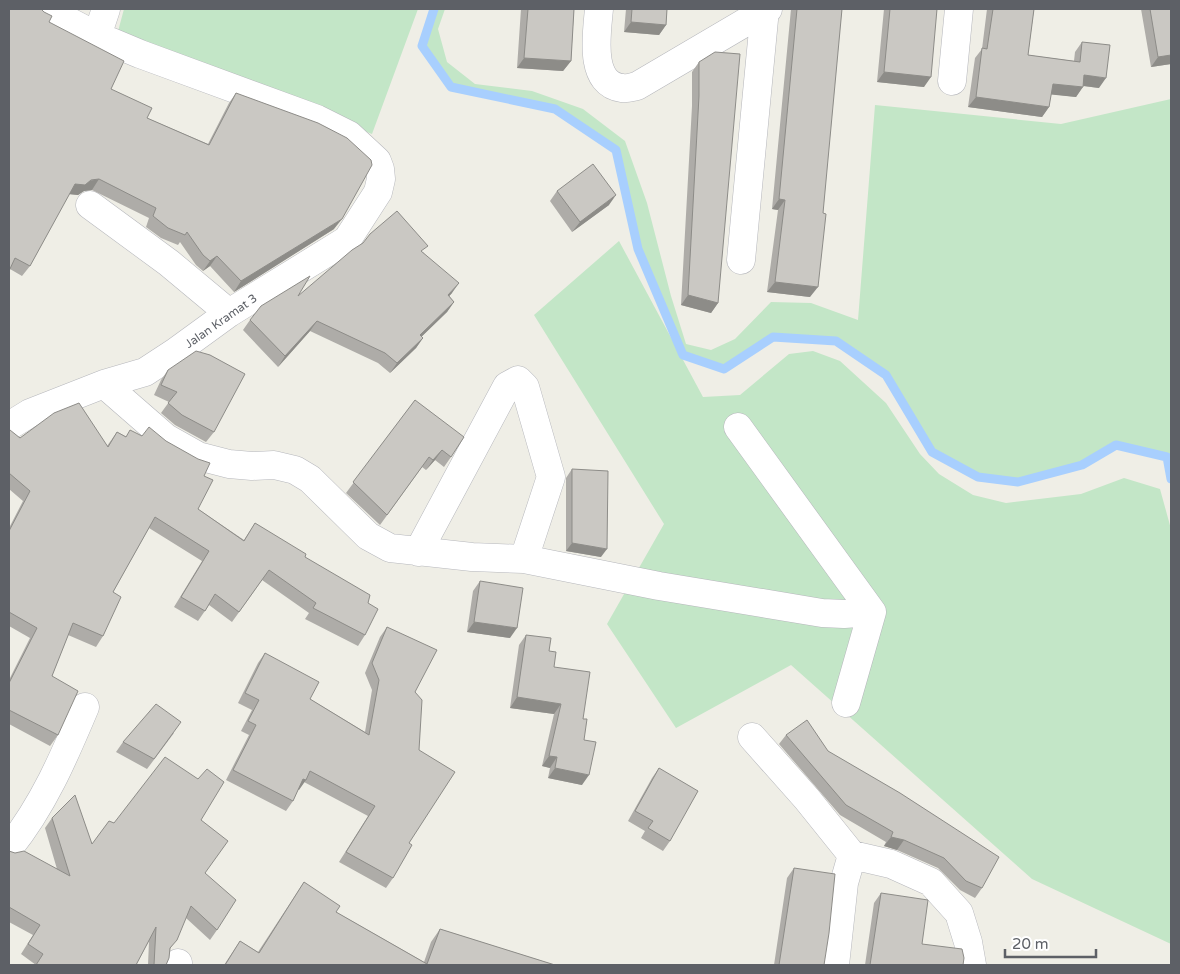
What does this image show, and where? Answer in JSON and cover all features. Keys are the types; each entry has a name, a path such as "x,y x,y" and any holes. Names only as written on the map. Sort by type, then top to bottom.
{"street":[{"path":"45,9 97,36 106,9"},
{"path":"598,9 597,59 602,76 609,84 623,89 637,86 766,9"},
{"path":"741,260 766,9"},
{"path":"952,80 959,9"},
{"name":"Jalan Kramat 3","path":"9,426 30,413 104,384 145,372 174,354 229,313 347,240 378,192 381,180 377,161 349,135 317,118 140,54 97,36"},
{"path":"90,205 169,263 229,313"},
{"path":"418,552 507,386 518,380 525,387 551,477 524,559"},
{"path":"104,384 166,438 198,456 228,464 274,465 295,470 310,479 368,536 390,548 418,552 524,559 659,586 822,613 872,612"},
{"path":"738,427 872,612"},
{"path":"846,703 872,612"},
{"path":"9,848 27,825 60,767 85,707"},
{"path":"752,738 807,799 852,855 891,864 931,882 958,912 968,942 972,965"},
{"path":"835,965 844,883 852,855"}],"green space":[{"path":"124,9 418,9 372,134 117,35"},
{"path":"434,9 445,9 438,29 447,62 475,84 532,91 583,109 625,141 647,203 671,296 686,344 711,350 735,339 771,302 811,303 858,320 875,105 1061,124 1171,99 1171,479 1167,457 1116,445 1082,465 1018,482 978,477 932,452 886,375 836,341 773,337 724,369 683,355 638,249 616,150 555,109 451,87 422,46"},
{"path":"619,241 703,397 740,395 789,354 813,351 840,361 886,403 920,454 939,474 973,495 1006,503 1081,494 1124,478 1160,489 1171,529 1171,944 1032,879 791,665 676,728 607,624 664,524 534,315"}],"building":[{"path":"9,9 41,9 52,16 49,22 124,61 111,89 152,108 147,118 209,145 236,93 318,123 347,138 371,160 372,165 342,219 241,281 217,256 210,261 203,255 187,232 185,235 168,228 153,216 156,208 99,179 91,180 85,185 75,184 30,266 15,258 9,271"},
{"path":"528,9 574,9 571,61 524,58"},
{"path":"632,9 667,9 666,25 631,22"},
{"path":"797,9 842,9 823,213 826,214 818,287 775,282 785,200 779,199"},
{"path":"890,9 937,9 931,77 884,72"},
{"path":"993,9 1034,9 1028,55 1080,62 1082,42 1110,45 1106,78 1084,75 1083,87 1053,84 1049,107 976,97 982,48 987,49"},
{"path":"1150,9 1171,9 1171,55 1158,57"},
{"path":"715,52 740,54 718,303 688,295 699,96 699,62"},
{"path":"593,164 616,195 580,222 557,191"},
{"path":"397,211 428,246 421,251 459,283 448,295 454,302 420,335 423,338 397,363 385,353 317,321 285,356 250,320 261,306 310,276 298,296 352,250 363,243 370,234"},
{"path":"196,351 210,355 245,374 214,432 182,415 168,403 177,392 161,385 168,370"},
{"path":"415,400 464,437 451,457 442,450 433,460 429,457 387,515 353,482"},
{"path":"79,403 108,447 117,432 126,437 130,430 142,436 149,427 166,441 198,459 210,463 204,476 213,480 198,509 244,541 255,523 306,554 305,557 370,595 368,603 378,609 365,635 313,608 316,603 269,570 239,612 215,594 205,611 181,597 209,551 155,517 113,592 121,597 103,636 73,623 52,676 78,691 58,735 9,710 9,683 37,628 9,612 9,531 30,491 9,473 9,430 20,438 54,413"},
{"path":"572,469 608,471 607,549 572,543"},
{"path":"480,581 523,588 517,628 474,622"},
{"path":"387,627 437,650 415,692 422,700 419,750 455,772 409,843 412,845 393,878 346,852 375,806 310,771 306,780 303,779 293,801 233,770 256,725 248,721 259,700 245,693 265,653 319,682 310,699 369,735 379,680 372,663"},
{"path":"526,635 551,638 549,651 556,652 554,667 590,672 583,719 587,719 584,740 596,742 589,775 555,768 557,757 549,756 561,704 517,697"},
{"path":"156,704 181,722 154,759 123,742"},
{"path":"807,720 828,751 900,793 999,857 982,888 966,881 944,858 904,840 891,837 893,832 846,805 786,735"},
{"path":"165,757 198,779 207,769 224,782 201,820 228,841 205,873 236,900 217,930 191,906 177,940 170,948 166,965 154,965 156,927 136,965 36,965 43,954 28,944 40,925 9,907 9,851 15,853 24,851 70,876 52,818 75,795 92,844 109,821 114,823"},
{"path":"659,768 698,791 670,841 648,828 653,821 635,811"},
{"path":"794,868 835,874 824,965 779,965"},
{"path":"304,882 340,906 336,912 427,964 440,929 555,965 225,965 240,941 259,953"},
{"path":"881,893 928,900 922,944 962,949 963,965 870,965"}],"waterway":[{"path":"434,9 422,46 451,87 555,109 616,150 638,249 683,355 724,369 773,337 836,341 886,375 932,452 978,477 1018,482 1082,465 1116,445 1167,457 1171,479"}]}
